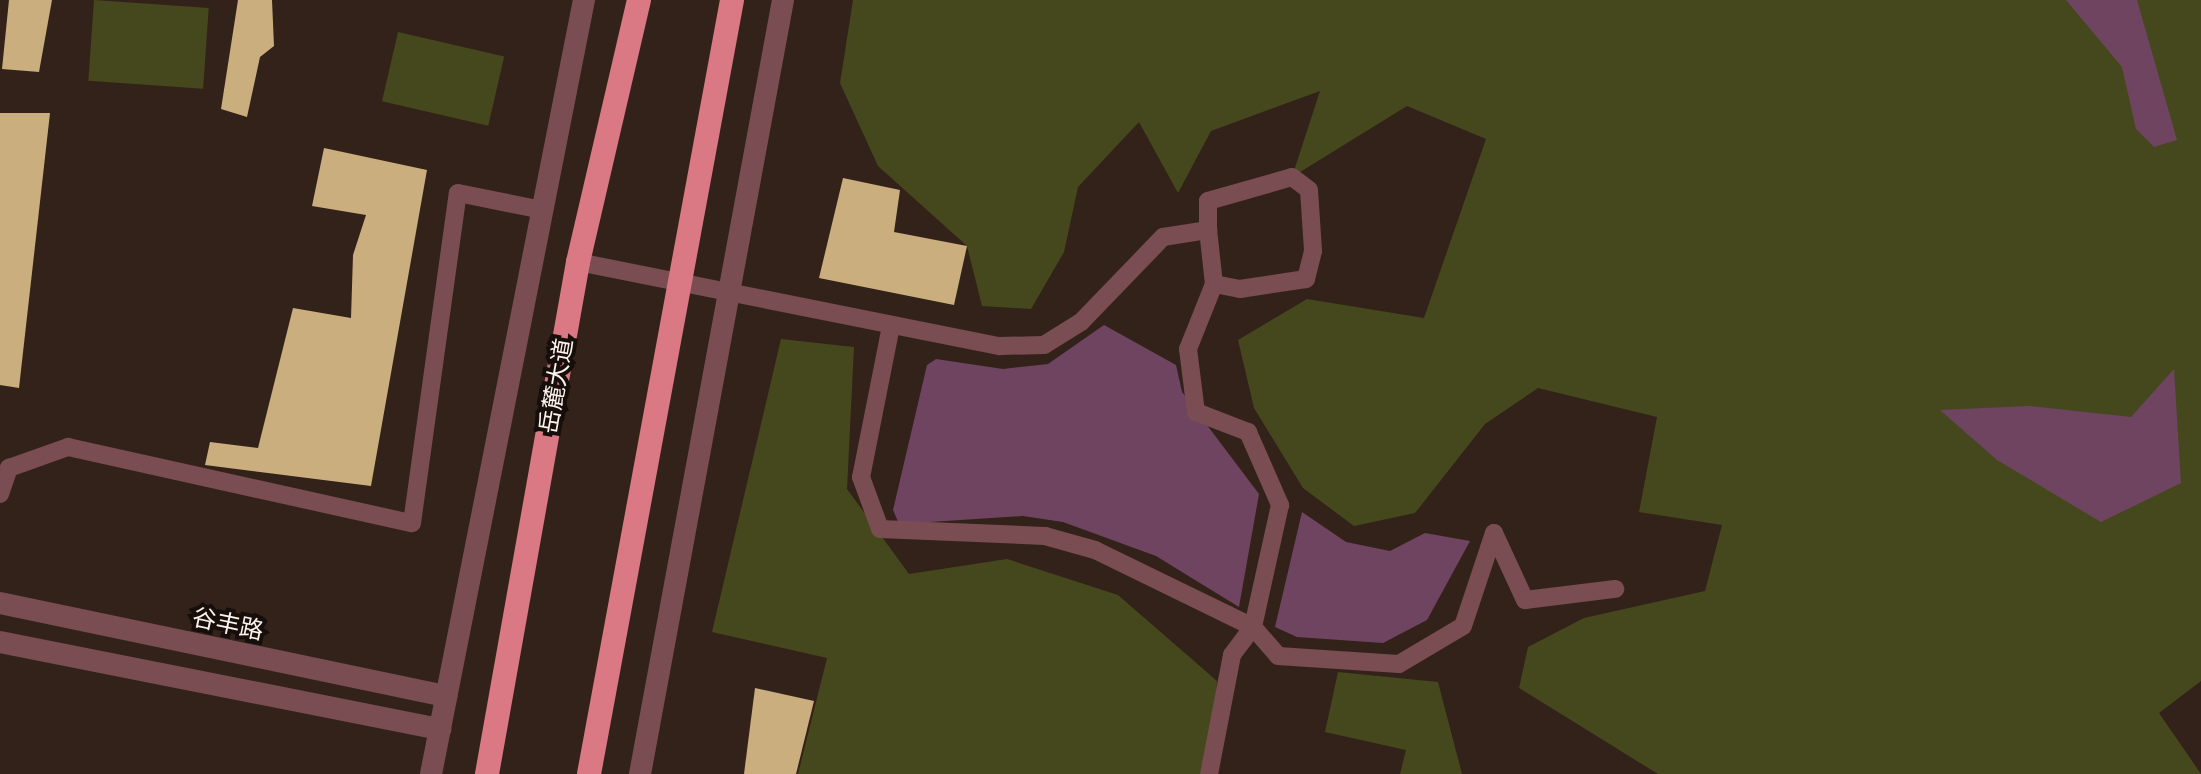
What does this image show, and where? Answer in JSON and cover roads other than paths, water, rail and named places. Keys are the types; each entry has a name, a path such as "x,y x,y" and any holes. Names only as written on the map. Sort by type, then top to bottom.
{"highway":[{"name":"岳麓大道","path":"487,774 578,262 639,0"},
{"path":"589,774 732,0"}],"street":[{"path":"431,774 584,0"},
{"path":"640,774 783,0"},
{"path":"1209,774 1232,655 1253,627 1280,505 1248,432 1196,412 1188,349 1214,284 1208,201 1292,177 1309,190 1313,251 1306,279 1240,289 1214,284"},
{"path":"0,494 9,468 68,447 412,523 458,193 542,210"},
{"path":"578,262 728,296 1000,346 1044,345 1081,322 1163,237 1208,230"},
{"path":"891,326 861,477 880,529 1045,536 1095,550 1253,627 1278,656 1399,664 1463,626 1494,533 1525,600 1615,589"},
{"name":"谷丰路","path":"0,603 446,696"},
{"path":"0,642 440,729"}]}
